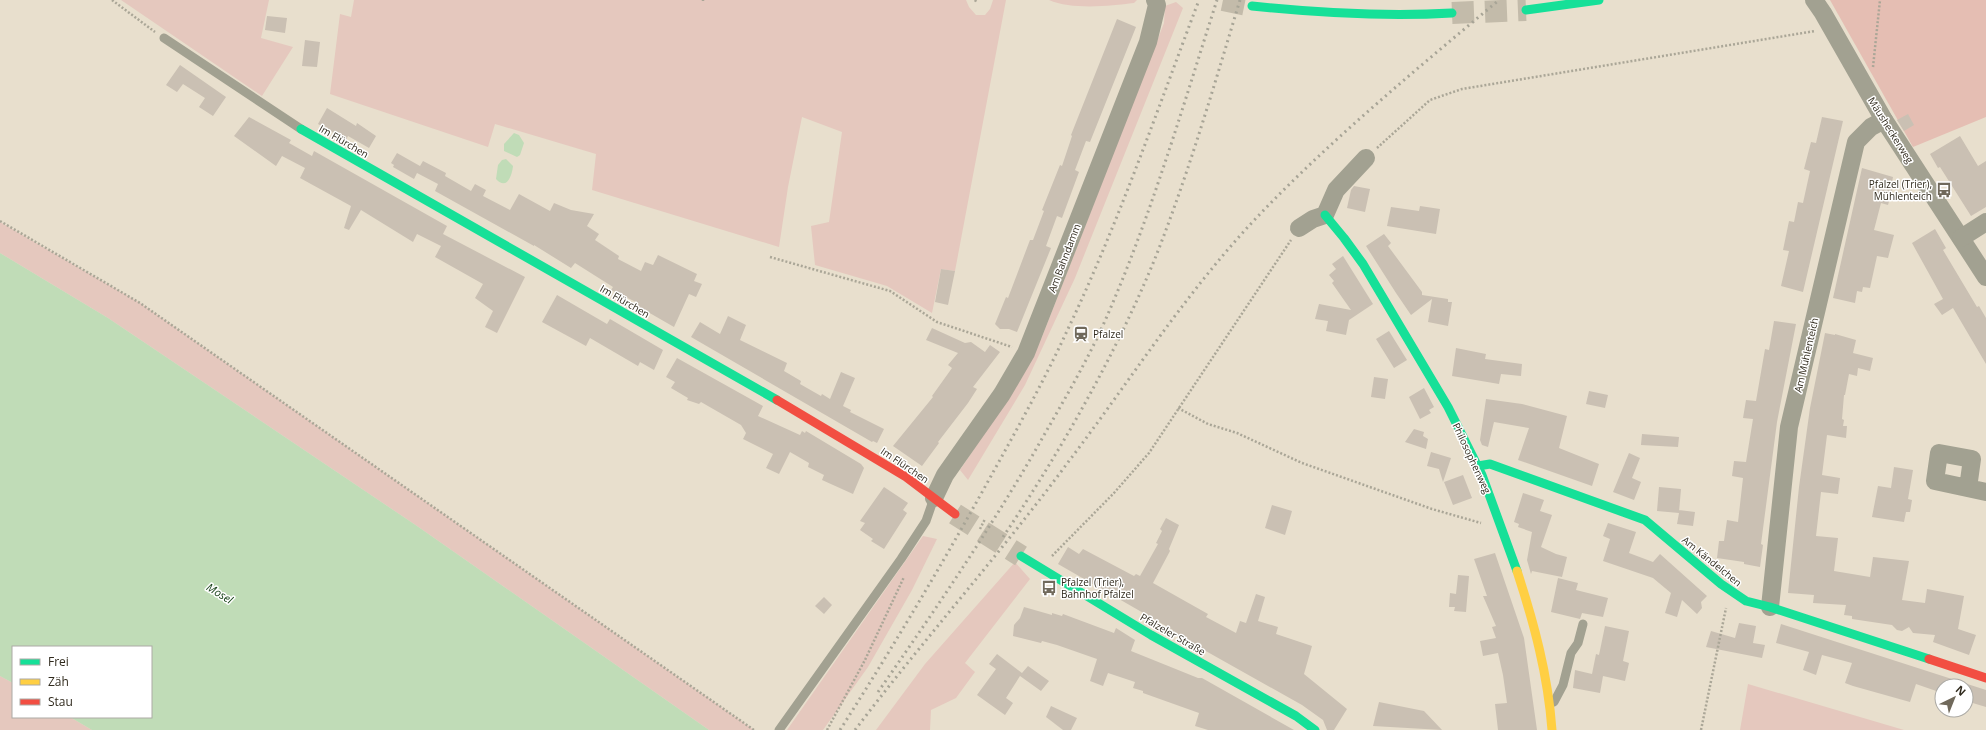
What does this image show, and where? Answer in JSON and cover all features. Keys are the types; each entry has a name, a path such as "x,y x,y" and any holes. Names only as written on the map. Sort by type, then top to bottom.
{"street":[{"name":"Am Bahndamm","path":"934,498 945,475 1002,394 1026,353 1148,42 1157,5 1155,0"},
{"path":"1526,10 1599,0"},
{"name":"Mäusheckerweg","path":"1814,0 1832,28 1884,120 1986,277"},
{"path":"1252,6 1363,16 1409,16 1452,13"},
{"name":"Am Mühlenteich","path":"1770,607 1789,426 1856,142 1871,127 1884,120"},
{"name":"Im Flürchen","path":"302,129 805,416 906,477 934,498"},
{"path":"1299,228 1313,219 1325,215 1336,190 1366,158"},
{"name":"Philosophenweg","path":"1325,215 1337,227 1392,311 1450,412 1478,466 1504,530 1535,625 1550,708 1552,730"},
{"path":"1961,238 1986,222"},
{"name":"Am Kändelchen","path":"1478,466 1490,464 1645,520 1730,590 1746,601 1770,607 1986,678"},
{"path":"1968,488 1986,492"},
{"path":"934,498 955,514"},
{"name":"Pfalzeler Straße","path":"1021,556 1151,635 1296,716 1315,730"}],"lane":[{"path":"164,38 302,129"},
{"path":"779,730 926,521 934,498"},
{"path":"1550,708 1563,685 1572,653 1578,644 1583,624"}],"path":[{"path":"112,0 164,38"},
{"path":"1866,90 1875,60 1880,0"},
{"path":"1366,158 1430,100 1462,89 1832,28"},
{"path":"0,221 140,303 754,730"},
{"path":"1040,568 1114,493 1144,459 1271,267 1299,228"},
{"path":"770,257 890,291 937,322 1026,353"},
{"path":"1178,408 1208,424 1237,433 1302,463 1432,509 1504,530"},
{"path":"980,529 985,519"},
{"path":"827,730 865,660 907,571"},
{"path":"1701,730 1730,590"}],"shaded area":[{"path":"121,0 269,0 261,38 293,47 262,96"},
{"path":"354,0 966,0 969,7 976,15 985,15 990,9 993,0 1006,0 955,271 941,269 932,313 887,286 815,265 811,226 829,222 842,132 802,117 788,187 779,247 592,190 596,154 495,124 488,147 330,94 340,14 351,17"},
{"path":"1049,0 1137,0 1134,3 1080,6 1058,3"},
{"path":"1830,0 1986,0 1986,117 1913,147"},
{"path":"1176,2 1183,8 1075,278 1025,385 968,480 960,470 1021,379 1042,337 1164,23 1165,6"},
{"path":"0,222 140,303 754,730 709,730 417,526 108,318 0,253"},
{"path":"923,536 937,539 912,590 868,667 823,730 787,730"},
{"path":"1015,562 1030,579 965,663 975,672 956,698 931,710 930,730 876,730 925,664"},
{"path":"0,676 12,682 12,718 72,718 92,730 0,730"},
{"path":"1748,684 1904,730 1740,730"}],"water":[{"path":"514,133 519,135 524,143 520,155 517,157 504,151 504,144"},
{"path":"506,159 513,166 510,177 506,183 503,183 496,179 498,165 502,160"},
{"name":"Mosel","path":"0,253 108,318 417,526 709,730 92,730 72,718 152,718 152,646 12,646 12,682 0,676"}],"building":[{"path":"267,16 287,18 285,33 265,30"},
{"path":"1117,19 1136,27 1090,142 1086,141 1075,170 1079,172 1062,218 1057,216 1046,246 1051,248 1017,332 1009,329 1000,329 995,324 1006,297 1008,298 1030,240 1033,240 1044,211 1042,210 1060,165 1062,166 1072,136 1071,135"},
{"path":"305,40 320,42 317,67 302,66"},
{"path":"180,65 226,97 213,116 199,107 205,98 183,84 177,92 166,85"},
{"path":"327,108 356,126 357,123 376,136 369,148 348,136 346,140 318,124"},
{"path":"1908,114 1914,125 1904,131 1897,120"},
{"path":"249,117 291,140 289,143 312,156 314,151 447,226 443,234 525,277 497,333 485,327 493,311 475,298 483,284 435,257 441,246 417,234 413,242 361,210 349,230 344,228 351,206 300,178 305,168 282,156 276,166 234,136"},
{"path":"1822,117 1843,121 1803,292 1781,286 1789,251 1783,250 1789,221 1794,222 1798,202 1803,203 1810,171 1804,169 1811,142 1816,143"},
{"path":"1960,136 1978,166 1986,161 1986,207 1971,216 1930,154"},
{"path":"397,153 420,166 423,161 446,173 445,176 471,191 475,184 486,190 483,196 510,210 519,194 550,211 554,203 571,210 594,214 587,226 599,234 595,240 619,256 618,259 641,271 645,262 653,265 658,255 697,274 694,281 702,284 696,297 689,294 674,327 634,304 636,302 611,290 613,287 575,263 571,268 534,245 435,191 438,184 417,173 414,179 393,167 394,165 391,163"},
{"path":"1862,168 1893,177 1892,182 1894,183 1888,205 1881,203 1874,230 1894,235 1888,258 1877,256 1870,288 1863,287 1862,292 1857,291 1855,303 1833,298"},
{"path":"1354,186 1370,189 1365,212 1347,208 1351,190"},
{"path":"1420,206 1440,209 1436,234 1387,226 1391,207 1419,211"},
{"path":"1935,229 1946,248 1943,250 1977,307 1979,306 1986,318 1986,364 1953,308 1942,315 1934,304 1943,299 1912,243"},
{"path":"1384,234 1391,243 1388,246 1422,292 1422,295 1448,299 1448,302 1452,302 1448,326 1428,322 1432,299 1411,315 1366,246"},
{"path":"1343,256 1373,304 1349,320 1346,335 1326,331 1328,321 1315,319 1319,304 1351,310 1332,283 1334,281 1329,275 1336,269 1332,264"},
{"path":"941,269 955,271 948,305 935,302"},
{"path":"557,295 607,324 610,319 663,350 654,370 640,362 638,366 590,338 586,346 542,322"},
{"path":"728,316 746,325 740,340 787,363 784,371 801,381 800,384 821,396 822,394 830,399 841,372 855,378 843,406 851,410 850,412 884,429 877,443 872,442 691,337 700,322 720,334"},
{"path":"1774,321 1796,324 1777,422 1761,544 1763,545 1760,567 1744,564 1744,562 1717,558 1719,541 1724,541 1727,520 1738,522 1743,478 1732,476 1734,461 1746,462 1753,419 1743,418 1746,400 1756,401 1765,349 1769,350"},
{"path":"932,328 965,343 971,342 985,352 990,345 1000,352 973,387 977,389 968,403 938,442 939,443 922,466 893,446 933,397 932,396 952,368 948,365 958,353 926,340"},
{"path":"1389,331 1407,360 1394,368 1376,339"},
{"path":"1825,333 1835,334 1856,340 1853,353 1873,358 1870,371 1858,368 1857,376 1849,374 1844,395 1842,419 1844,420 1843,426 1847,426 1846,438 1827,435 1822,475 1840,478 1838,494 1821,492 1816,536 1838,538 1834,571 1870,577 1873,557 1909,561 1902,600 1925,603 1927,589 1964,596 1958,629 1976,635 1969,655 1933,642 1935,635 1913,633 1909,627 1902,631 1897,630 1892,625 1852,619 1852,616 1844,615 1846,605 1813,603 1814,595 1788,593 1799,487 1810,408"},
{"path":"1456,348 1486,354 1485,359 1522,364 1521,376 1501,374 1499,384 1452,376"},
{"path":"677,358 763,406 758,416 800,435 802,431 805,433 806,431 861,464 864,468 853,494 822,480 824,475 808,467 809,463 790,452 779,474 766,468 773,454 743,439 746,433 741,425 701,402 699,404 687,400 688,398 671,388 675,382 666,377"},
{"path":"1374,377 1388,379 1385,399 1371,397"},
{"path":"1424,388 1434,407 1429,410 1431,413 1420,419 1409,397"},
{"path":"1589,391 1608,395 1605,408 1586,404"},
{"path":"1486,399 1522,404 1567,416 1559,448 1599,464 1592,486 1518,460 1529,428 1494,422 1488,447 1482,445 1480,440"},
{"path":"1414,429 1424,432 1423,436 1428,439 1426,449 1405,442"},
{"path":"1642,434 1679,437 1678,447 1641,445"},
{"path":"1431,452 1451,458 1443,482 1439,469 1427,466"},
{"path":"1629,453 1640,458 1632,478 1641,482 1634,500 1613,492"},
{"path":"1894,467 1913,470 1908,499 1912,500 1910,512 1906,512 1904,522 1872,517 1878,486 1891,488"},
{"path":"1463,475 1472,498 1453,505 1444,482"},
{"path":"884,487 908,503 903,510 907,513 884,549 871,541 873,539 860,530 865,523 860,521"},
{"path":"1659,487 1681,489 1679,510 1695,512 1693,526 1677,524 1679,513 1657,511"},
{"path":"1523,493 1544,500 1540,511 1552,515 1541,547 1567,557 1562,577 1532,571 1531,574 1527,560 1532,532 1518,527 1519,524 1514,522"},
{"path":"1272,505 1292,511 1285,535 1265,528"},
{"path":"1166,518 1179,525 1169,549 1170,551 1153,583 1208,614 1206,617 1236,633 1240,621 1246,623 1256,594 1265,597 1258,621 1278,627 1276,634 1312,646 1304,674 1347,709 1334,730 1327,730 1323,720 1302,705 1172,632 1173,630 1058,564 1068,547 1079,554 1083,549 1134,576 1136,574 1140,576 1158,544 1156,543 1162,531 1160,529"},
{"path":"1608,523 1636,532 1629,553 1653,562 1660,554 1707,596 1701,602 1702,608 1697,614 1682,600 1677,617 1665,613 1671,593 1653,578 1603,561 1610,539 1603,536"},
{"path":"1495,553 1524,638 1537,730 1498,730 1495,704 1507,703 1498,653 1483,656 1480,641 1496,638 1492,627 1496,626 1483,596 1487,596 1474,559"},
{"path":"1458,575 1469,576 1466,612 1454,611 1455,607 1449,607 1450,593 1456,594"},
{"path":"1558,578 1578,583 1576,590 1608,598 1603,617 1582,613 1580,619 1551,612"},
{"path":"824,597 832,605 824,614 815,606"},
{"path":"1024,607 1052,615 1052,613 1062,616 1063,614 1114,633 1116,628 1135,640 1131,651 1198,678 1202,678 1294,730 1208,730 1195,726 1199,713 1143,693 1143,691 1133,688 1135,682 1108,673 1103,686 1090,681 1097,659 1057,645 1042,641 1041,643 1013,636 1014,625 1020,618"},
{"path":"1739,623 1756,626 1753,643 1765,645 1762,658 1706,647 1711,631 1735,638"},
{"path":"1781,624 1949,678 1934,678 1934,690 1916,684 1910,702 1845,683 1852,663 1822,655 1816,675 1803,670 1809,652 1776,643"},
{"path":"1605,626 1629,631 1623,661 1629,663 1625,681 1603,676 1600,693 1573,688 1575,670 1592,674 1596,654 1599,655"},
{"path":"997,654 1022,673 1028,666 1049,681 1041,691 1020,676 1006,698 1013,703 1005,715 977,695 996,669 989,664"},
{"path":"1974,686 1986,690 1986,707 1974,703"},
{"path":"1379,702 1424,711 1442,730 1373,726"},
{"path":"1051,706 1077,718 1071,730 1063,730 1046,717"}],"tunnel":[{"path":"1223,0 1252,6"},
{"path":"1452,13 1526,10"},
{"path":"955,514 1021,556"}],"railway":[{"path":"840,730 955,541 1040,386 1058,350 1086,291 1120,209 1199,0"},
{"path":"878,692 998,513 1035,451 1092,349 1117,294 1148,211 1177,127 1217,0"},
{"path":"1003,537 1046,470 1087,400 1124,329 1140,293 1168,224 1201,129 1240,0"},
{"path":"855,730 1043,495 1161,334 1234,242 1289,185 1347,130 1499,0"}],"traffic: fast":[{"path":"1526,10 1599,0"},
{"path":"1252,6 1352,14 1402,15 1452,13"},
{"path":"301,129 777,400"},
{"path":"1325,215 1363,264 1448,407 1482,475 1517,571"},
{"path":"1478,466 1490,464 1645,520 1721,584 1746,601 1770,607 1929,659"},
{"path":"1021,556 1151,635 1296,716 1315,730"}],"traffic: slow":[{"path":"1517,571 1529,610 1544,669 1552,730"}],"traffic: jam":[{"path":"777,400 906,477 955,514"},
{"path":"1929,659 1986,678"}],"place":[{"name":"Pfalzel (Trier), Mühlenteich","path":"1944,190"},
{"name":"Pfalzel","path":"1081,334"},
{"name":"Pfalzel (Trier), Bahnhof Pfalzel","path":"1049,588"}]}
